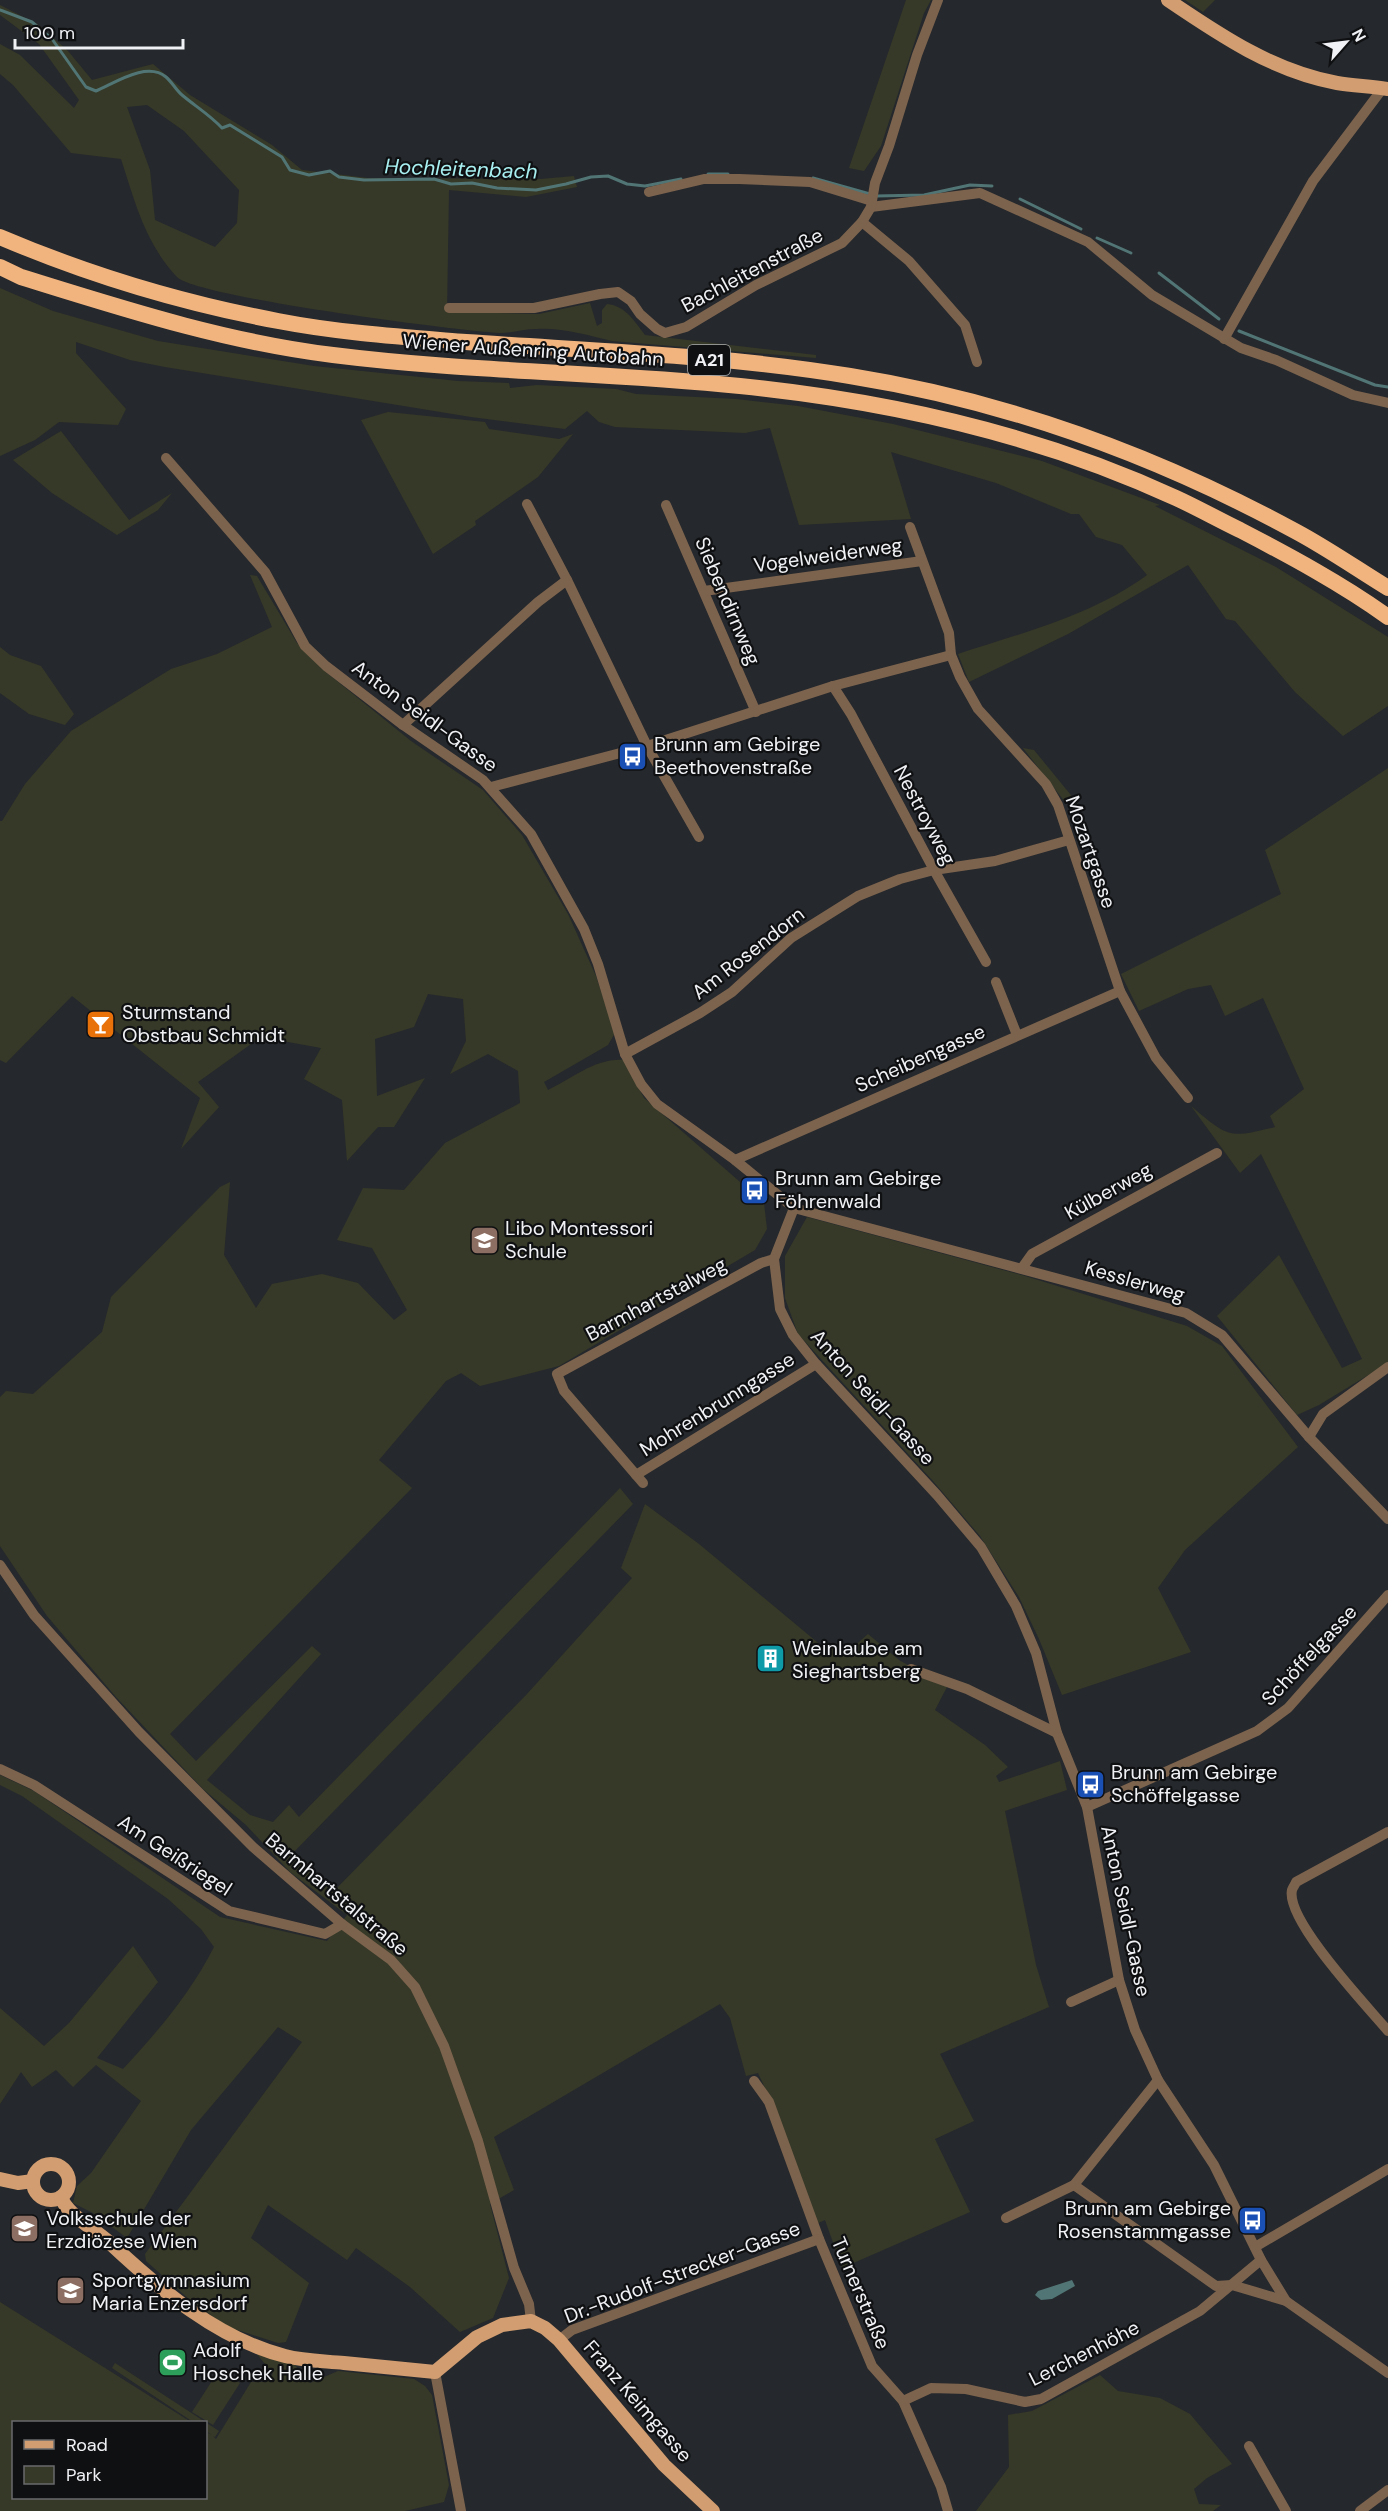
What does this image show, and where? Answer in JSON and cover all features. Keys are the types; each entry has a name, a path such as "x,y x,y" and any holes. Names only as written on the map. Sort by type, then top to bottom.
{"highway":[{"name":"Wiener Außenring Autobahn","path":"0,237 59,262 168,297 280,322 396,337 742,362 851,376 965,400 1079,434 1182,475 1296,531 1388,588"},
{"name":"Wiener Außenring Autobahn","path":"0,267 21,277 163,321 297,350 394,362 739,386 849,400 960,424 1072,457 1174,497 1281,551 1388,617"}],"main road":[{"path":"1168,0 1233,43 1272,63 1338,83 1386,88"},
{"path":"54,2164 66,2171 69,2181 68,2188 61,2197 54,2200 37,2193 33,2181 34,2174 43,2165 54,2164"},
{"path":"0,2179 18,2182 33,2181"},
{"path":"61,2197 67,2210 96,2230 134,2265 190,2308 225,2332 294,2358 435,2372 477,2337 502,2325 531,2321"},
{"name":"Franz Keimgasse","path":"531,2321 545,2328 559,2340 664,2464 714,2511"}],"street":[{"name":"Bachleitenstraße","path":"449,308 534,308 618,292 631,301 640,314 657,329 665,333 686,327 756,285 842,243 862,222 873,198 917,55 938,0"},
{"path":"1224,339 1313,181 1386,88"},
{"path":"649,192 704,179 739,179 810,182 873,198 980,194 1088,242 1152,295 1241,348 1276,360 1353,395 1388,403"},
{"path":"862,222 909,261 965,325 977,362"},
{"name":"Anton Seidl-Gasse","path":"166,458 265,572 305,646 326,666 491,787 531,834 584,929 598,964 625,1054 641,1084 657,1104 735,1160 794,1208 774,1259 780,1309 793,1335 816,1364 937,1495 981,1547 1016,1606 1036,1653 1057,1733 1087,1807 1119,1980 1135,2030 1158,2080 1214,2164 1261,2260 1286,2301 1388,2373"},
{"path":"527,504 567,580 647,746 699,837"},
{"name":"Siebendirnweg","path":"666,505 756,711"},
{"name":"Mozartgasse","path":"910,527 950,633 951,655 978,709 1046,783 1058,805 1120,992 1156,1058 1188,1098"},
{"name":"Vogelweiderweg","path":"704,591 922,561"},
{"path":"403,724 538,602 567,580"},
{"path":"491,787 647,746 833,686 951,655"},
{"name":"Nestroyweg","path":"833,686 851,714 986,962"},
{"name":"Am Rosendorn","path":"625,1054 700,1013 732,992 791,938 858,896 900,879 934,870 994,861 1069,840"},
{"path":"996,982 1017,1035"},
{"name":"Scheibengasse","path":"735,1160 1120,992"},
{"name":"Külberweg","path":"1023,1268 1032,1254 1217,1153"},
{"name":"Kesslerweg","path":"794,1208 1186,1313 1222,1335 1309,1437 1388,1519"},
{"name":"Barmhartstalweg","path":"640,1479 564,1390 557,1374 761,1263 774,1259"},
{"name":"Mohrenbrunngasse","path":"640,1479 816,1364"},
{"path":"1309,1437 1323,1414 1388,1367"},
{"name":"Barmhartstalstraße","path":"0,1565 34,1614 139,1732 253,1846 342,1924 391,1960 415,1987 444,2046 478,2141 514,2268 529,2304 531,2321"},
{"name":"Schöffelgasse","path":"1087,1807 1257,1731 1288,1708 1388,1595"},
{"path":"911,1669 967,1689 1057,1733"},
{"name":"Am Geißriegel","path":"0,1768 34,1785 229,1911 325,1934 342,1924"},
{"path":"1388,1832 1296,1882 1291,1891 1294,1905 1321,1955 1388,2031"},
{"path":"1071,2002 1119,1980"},
{"path":"1006,2218 1074,2185 1158,2080"},
{"name":"Turnerstraße","path":"754,2081 769,2102 819,2239 872,2366 903,2401 941,2487 948,2511"},
{"path":"1255,2247 1388,2169"},
{"path":"1074,2185 1216,2286 1232,2285 1286,2301"},
{"name":"Dr.-Rudolf-Strecker-Gasse","path":"559,2340 573,2330 819,2239"},
{"name":"Lerchenhöhe","path":"903,2401 931,2388 966,2390 1025,2402 1041,2399 1200,2311 1261,2260"},
{"path":"435,2372 461,2511"},
{"path":"1249,2446 1286,2511"},
{"path":"1360,2511 1388,2490"}],"green space":[{"path":"906,0 931,0 924,13 881,146 864,171 849,168"},
{"path":"1185,0 1215,0 1203,12"},
{"path":"0,5 39,25 68,51 92,80 153,64 190,95 272,145 302,170 368,178 541,179 574,176 577,187 526,197 449,190 447,312 539,314 590,303 597,326 602,323 602,310 607,304 624,311 645,335 816,355 816,358 612,341 555,329 499,333 434,326 276,303 195,285 177,277 157,250 142,221 121,159 71,153 13,85 0,74 0,44 20,55 74,108 79,100 39,44 0,15","holes":["147,105 184,131 239,190 237,223 215,247 155,220 150,170 127,107"]},
{"path":"0,288 53,311 158,341 314,366 458,381 509,383 510,388 537,385 616,389 636,394 736,399 798,406 893,424 1042,461 1160,505 1155,506 1276,567 1388,637 1388,706 1343,736 1295,692 1235,621 1226,619 1188,565 1068,634 969,682 958,654 1080,612 1126,589 1147,575 1122,545 1096,537 1079,514 1071,514 996,483 891,452 911,519 799,525 770,428 745,433 615,427 599,422 587,411 565,429 471,417 165,367 130,360 76,342 76,353 126,409 118,425 59,422 35,440 0,456"},
{"path":"388,412 485,422 489,429 559,439 573,434 538,477 475,521 476,525 433,554 361,420"},
{"path":"61,431 129,520 172,493 158,510 117,535 52,493 13,460"},
{"path":"250,575 257,576 297,643 327,673 411,741 483,790 522,835 568,914 596,976 615,1033 608,1045 544,1082 548,1090 603,1062 624,1060 644,1098 764,1203 767,1229 755,1250 559,1366 480,1386 461,1373 446,1381 379,1460 412,1488 170,1734 196,1761 312,1646 321,1654 207,1780 250,1815 273,1822 289,1805 299,1817 620,1488 633,1504 292,1854 333,1892 527,1694 632,1578 621,1568 645,1504 699,1544 823,1647 850,1650 868,1634 899,1660 947,1687 935,1710 985,1745 1008,1767 996,1776 999,1782 1060,1761 1067,1790 1005,1811 1036,1965 1049,2007 940,2054 974,2121 935,2139 970,2212 842,2268 825,2220 816,2224 772,2103 758,2073 746,2076 730,2018 720,2004 494,2137 514,2190 490,2204 509,2278 493,2318 460,2332 410,2287 356,2248 347,2260 268,2205 251,2238 309,2283 286,2342 278,2343 228,2327 191,2301 146,2261 145,2254 302,2042 278,2027 191,2130 127,2238 93,2213 73,2203 77,2186 91,2173 141,2101 96,2065 73,2087 56,2070 32,2087 21,2072 0,2104 0,2008 44,2046 69,2023 133,1946 158,1982 97,2058 123,2069 173,2011 195,1980 214,1947 201,1929 168,1899 22,1796 0,1785 0,1775 34,1791 220,1917 327,1941 347,1915 290,1872 246,1825 203,1789 116,1697 47,1616 0,1546 0,1397 6,1391 33,1394 102,1332 111,1297 220,1187 230,1182 224,1255 256,1308 272,1284 322,1274 358,1283 394,1320 407,1310 372,1248 337,1240 363,1188 404,1190 445,1143 520,1103 518,1071 488,1054 450,1074 466,1041 463,999 428,994 414,1027 375,1039 377,1096 425,1078 394,1127 378,1127 347,1161 342,1100 304,1079 321,1048 261,1037 198,1082 219,1107 181,1149 200,1098 72,996 6,1063 0,1060 0,821 25,784 71,731 171,669 217,654 272,627"},
{"path":"0,647 10,655 41,666 74,714 65,725 29,714 0,693"},
{"path":"1023,748 1034,750 1079,805 1065,802"},
{"path":"1388,768 1388,1363 1319,1405 1297,1415 1217,1316 1279,1255 1342,1368 1362,1359 1261,1154 1240,1173 1191,1106 1213,1124 1229,1133 1247,1133 1275,1127 1270,1116 1304,1089 1263,998 1225,1016 1211,985 1188,989 1139,1011 1121,974 1281,894 1265,850"},
{"path":"807,1217 1025,1276 1187,1326 1222,1346 1298,1447 1185,1550 1158,1588 1191,1652 1062,1695 1019,1597 980,1536 933,1481 798,1334 785,1298 785,1256"},
{"path":"0,2302 189,2421 12,2421 12,2499 207,2499 207,2432 212,2435 207,2432 207,2423 219,2431 215,2437 213,2436 216,2439 251,2382 264,2382 273,2374 252,2348 294,2364 310,2383 338,2371 414,2379 425,2386 432,2395 449,2485 444,2502 405,2511 0,2511"},
{"path":"115,2363 203,2421 192,2421 112,2368"},
{"path":"219,2370 240,2383 213,2425 192,2412"},
{"path":"1100,2375 1118,2391 1160,2398 1190,2414 1232,2464 1207,2478 1194,2489 1199,2504 1221,2505 1213,2511 976,2511 1009,2467 1008,2415 1032,2411"}],"shaded area":[{"path":"1072,2280 1075,2286 1052,2299 1041,2300 1035,2295 1038,2291"}],"waterway":[{"name":"Hochleitenbach","path":"0,10 32,22 52,39 86,87 96,91 141,72 158,73 166,77 182,95 222,128 230,125 282,157 290,170 309,175 330,171 339,177 364,180 434,179 451,184 472,183 497,188 536,190 591,177 608,176 627,184 645,186 681,179"},
{"name":"Hochleitenbach","path":"708,174 728,174"},
{"name":"Hochleitenbach","path":"813,178 870,194"},
{"name":"Hochleitenbach","path":"876,196 924,195 970,185 992,186"},
{"name":"Hochleitenbach","path":"1020,199 1081,229"},
{"name":"Hochleitenbach","path":"1097,238 1131,253"},
{"name":"Hochleitenbach","path":"1159,273 1219,319"},
{"name":"Hochleitenbach","path":"1239,331 1375,385 1388,387"}],"place":[{"name":"Brunn am Gebirge Beethovenstraße","path":"633,756"},
{"name":"Sturmstand Obstbau Schmidt","path":"101,1024"},
{"name":"Brunn am Gebirge Föhrenwald","path":"754,1190"},
{"name":"Libo Montessori Schule","path":"484,1240"},
{"name":"Weinlaube am Sieghartsberg","path":"771,1659"},
{"name":"Brunn am Gebirge Schöffelgasse","path":"1090,1784"},
{"name":"Brunn am Gebirge Rosenstammgasse","path":"1252,2220"},
{"name":"Volksschule der Erzdiözese Wien","path":"25,2229"},
{"name":"Sportgymnasium Maria Enzersdorf","path":"71,2291"},
{"name":"Adolf Hoschek Halle","path":"172,2362"}]}
